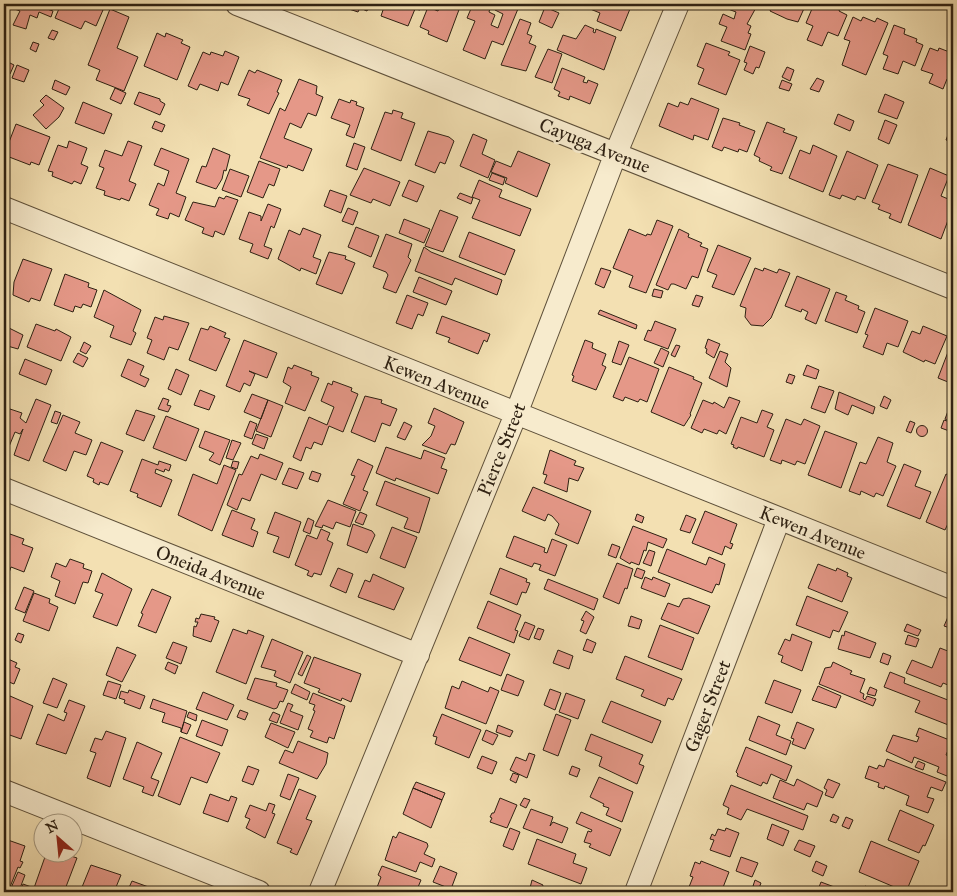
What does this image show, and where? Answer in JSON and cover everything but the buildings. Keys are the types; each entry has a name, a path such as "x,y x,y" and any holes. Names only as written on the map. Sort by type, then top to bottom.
{"street":[{"name":"Cayuga Avenue","path":"237,4 953,288"},
{"name":"Pierce Street","path":"320,892 516,414 616,153 678,4"},
{"name":"Kewen Avenue","path":"4,208 953,588"},
{"name":"Oneida Avenue","path":"4,489 418,654"},
{"name":"Gager Street","path":"636,892 779,519"},
{"path":"4,791 259,892"}]}
